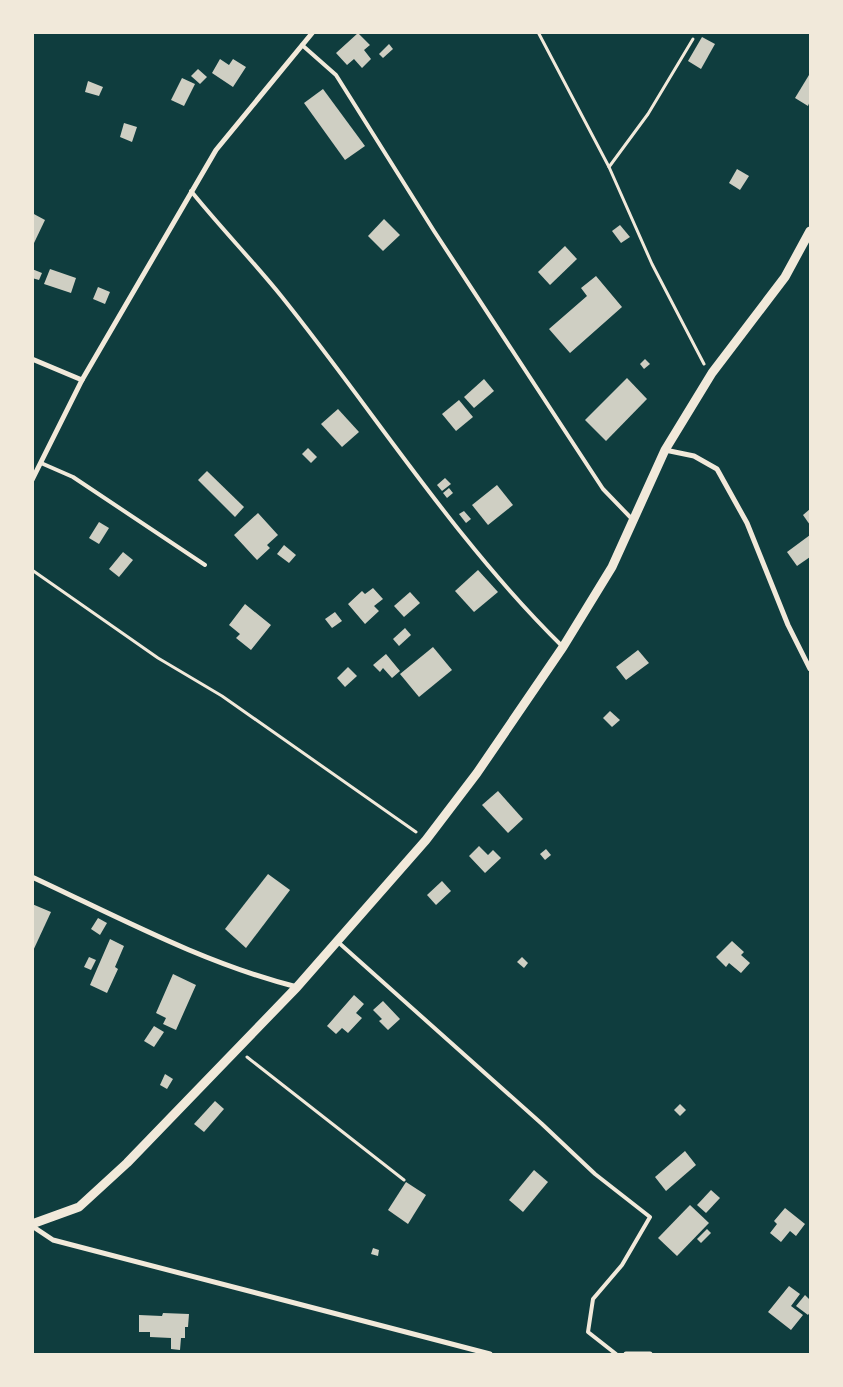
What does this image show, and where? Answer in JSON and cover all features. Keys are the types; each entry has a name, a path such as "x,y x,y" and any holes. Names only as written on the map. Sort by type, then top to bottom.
{"street":[{"path":"32,480 82,380 216,150 313,32"},
{"path":"32,1225 79,1207 127,1163 297,987 426,840 477,773 563,647 612,567 665,450 712,373 785,278 810,231"},
{"path":"32,359 82,380"},
{"path":"665,450 694,456 717,469 746,523 788,625 810,669"},
{"path":"32,877 167,940 269,980 297,987"},
{"path":"32,1225 53,1240 490,1354"},
{"path":"626,1354 650,1354"}],"lane":[{"path":"302,45 336,75 434,231 603,489 634,521"},
{"path":"191,191 282,296 462,532 529,614 563,647"},
{"path":"41,463 73,477 205,565"},
{"path":"338,942 542,1124 594,1174 650,1217 622,1265 593,1299 588,1332 616,1354"}],"path":[{"path":"538,32 609,167 652,264 704,365 712,373"},
{"path":"609,167 648,114 693,39"},
{"path":"32,570 158,658 222,696 426,840"},
{"path":"236,1048 404,1180"}],"building":[{"path":"358,33 370,45 364,50 371,59 362,68 354,59 347,65 336,53"},
{"path":"702,37 715,44 701,69 688,61"},
{"path":"389,44 393,49 383,58 379,54"},
{"path":"220,59 229,65 233,59 246,67 233,87 212,73"},
{"path":"198,69 207,77 200,84 191,76"},
{"path":"809,75 810,101 808,106 795,98"},
{"path":"182,78 195,84 184,106 171,100"},
{"path":"88,81 103,87 99,96 85,92"},
{"path":"323,89 365,146 345,160 304,103"},
{"path":"124,123 137,127 132,142 120,137"},
{"path":"737,169 749,176 740,190 729,183"},
{"path":"32,213 45,220 34,243 32,242"},
{"path":"384,219 400,235 383,251 368,236"},
{"path":"620,225 630,237 621,243 612,231"},
{"path":"565,246 577,259 550,285 538,272"},
{"path":"32,269 42,273 39,280 32,278"},
{"path":"50,269 76,278 71,293 44,284"},
{"path":"596,276 622,307 570,353 549,329 587,296 581,288"},
{"path":"98,287 110,292 105,304 93,299"},
{"path":"645,359 650,364 644,369 640,364"},
{"path":"627,378 647,399 606,441 585,420"},
{"path":"484,379 494,391 474,408 464,397"},
{"path":"459,400 473,417 456,431 442,414"},
{"path":"338,409 359,432 342,447 321,424"},
{"path":"308,448 317,457 311,463 302,454"},
{"path":"207,471 244,507 235,517 198,480"},
{"path":"445,478 451,484 442,491 437,485"},
{"path":"497,485 513,505 488,525 472,505"},
{"path":"449,488 453,493 447,498 443,493"},
{"path":"810,509 810,525 803,515"},
{"path":"464,511 471,519 466,523 459,514"},
{"path":"258,513 278,535 267,545 270,548 257,560 234,535"},
{"path":"99,522 109,528 99,544 89,538"},
{"path":"810,535 810,557 797,566 787,552"},
{"path":"284,545 296,555 289,563 277,554"},
{"path":"123,552 133,560 119,577 109,569"},
{"path":"478,570 498,592 474,612 455,591"},
{"path":"373,588 383,599 374,606 379,611 365,624 348,604 362,591 365,594"},
{"path":"410,592 420,603 404,617 394,606"},
{"path":"245,604 271,625 251,650 236,638 240,634 229,625"},
{"path":"335,612 342,621 332,628 325,619"},
{"path":"405,628 411,635 399,646 393,639"},
{"path":"433,647 452,670 419,697 400,674"},
{"path":"638,650 649,663 626,680 616,667"},
{"path":"386,654 400,671 392,678 383,668 380,672 373,665"},
{"path":"348,667 357,676 345,687 337,678"},
{"path":"610,711 620,720 612,727 603,718"},
{"path":"498,791 523,819 508,833 482,805"},
{"path":"479,846 488,855 493,850 501,858 485,873 469,856"},
{"path":"546,849 551,855 545,860 540,854"},
{"path":"268,874 290,890 246,948 225,929"},
{"path":"442,881 451,891 436,905 427,895"},
{"path":"32,904 51,912 32,953"},
{"path":"98,918 107,923 100,935 91,929"},
{"path":"110,939 124,946 115,967 118,969 107,993 90,985"},
{"path":"732,941 744,952 741,955 750,963 741,973 729,963 726,967 716,957"},
{"path":"89,957 96,960 91,970 84,967"},
{"path":"522,957 528,963 524,968 517,962"},
{"path":"173,974 196,985 176,1030 163,1024 166,1018 156,1013"},
{"path":"354,995 364,1004 356,1013 362,1018 348,1033 342,1028 336,1034 327,1026"},
{"path":"383,1001 400,1019 388,1030 379,1021 382,1019 373,1010"},
{"path":"154,1026 164,1032 154,1047 144,1041"},
{"path":"165,1074 173,1079 167,1089 160,1085"},
{"path":"215,1101 224,1109 204,1132 194,1124"},
{"path":"680,1104 686,1110 680,1116 674,1110"},
{"path":"685,1151 696,1165 666,1191 655,1177"},
{"path":"534,1170 548,1182 523,1212 509,1200"},
{"path":"406,1182 426,1195 408,1224 388,1210"},
{"path":"711,1190 720,1198 706,1213 697,1205"},
{"path":"690,1205 709,1223 677,1256 658,1238"},
{"path":"785,1208 805,1224 796,1236 790,1231 781,1242 770,1233 777,1224 774,1221"},
{"path":"707,1229 711,1233 701,1243 697,1239"},
{"path":"373,1248 379,1250 378,1256 371,1254"},
{"path":"789,1286 800,1294 791,1306 803,1315 791,1330 768,1312"},
{"path":"805,1295 810,1300 810,1312 808,1315 796,1306"},
{"path":"163,1313 189,1314 188,1327 185,1327 185,1338 181,1338 180,1350 171,1349 171,1338 150,1337 150,1332 139,1332 139,1315 162,1316"}]}
